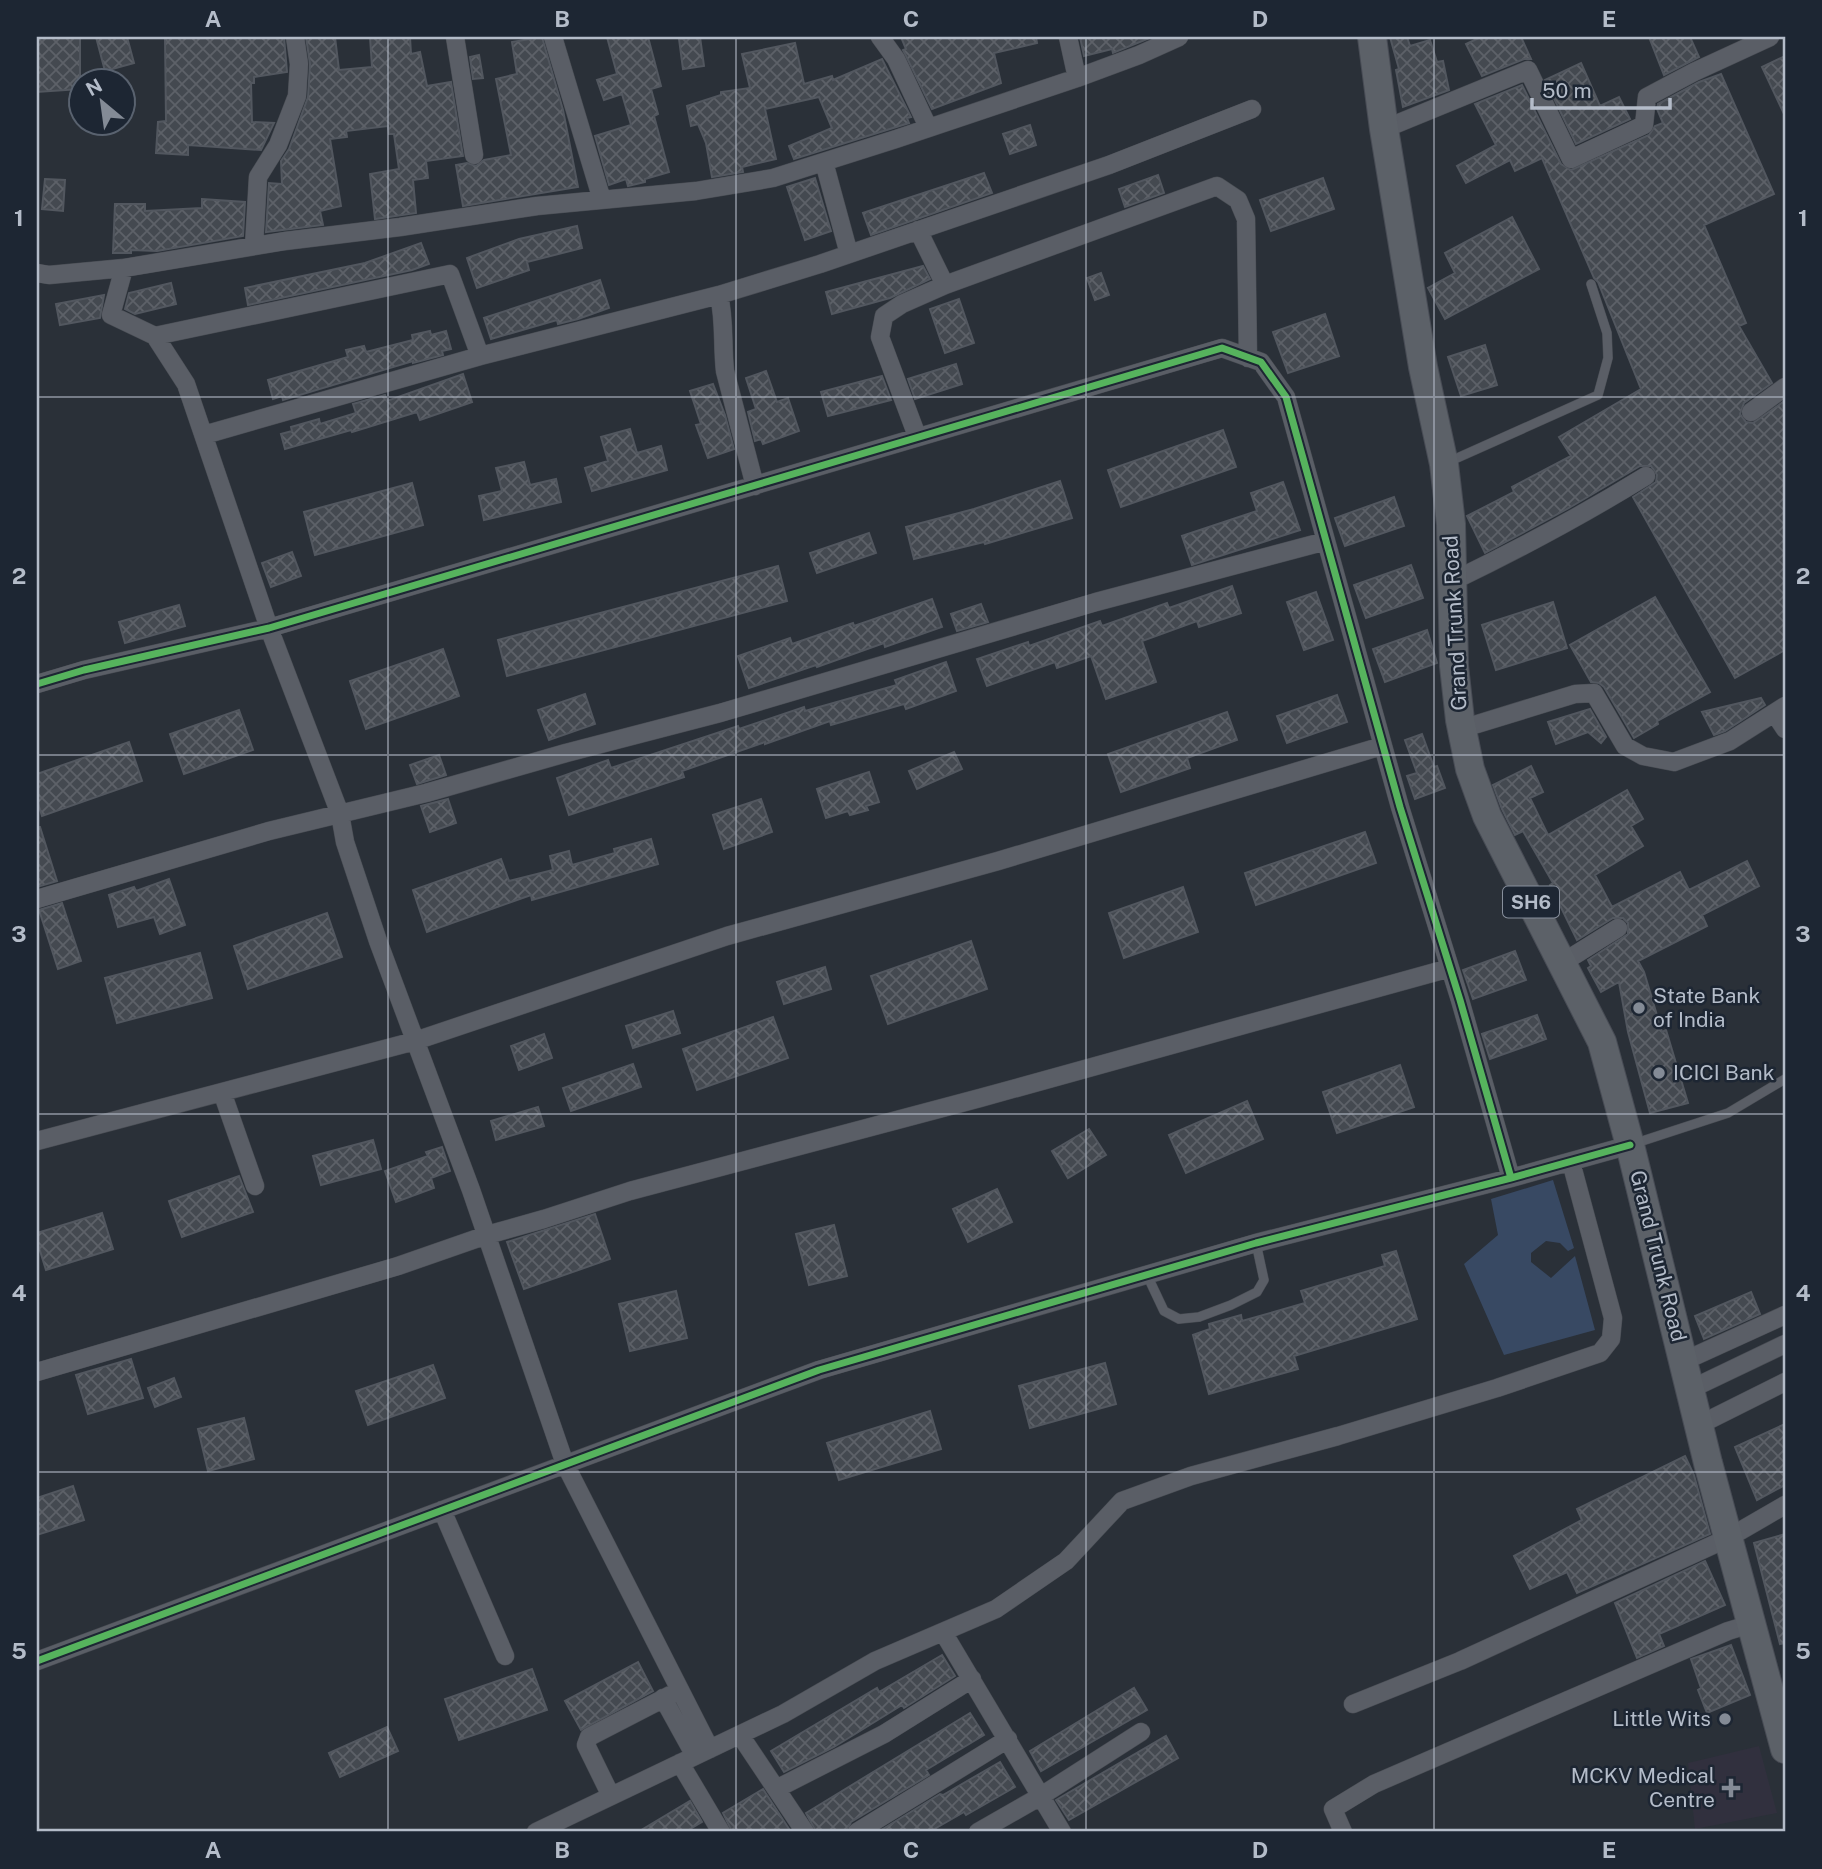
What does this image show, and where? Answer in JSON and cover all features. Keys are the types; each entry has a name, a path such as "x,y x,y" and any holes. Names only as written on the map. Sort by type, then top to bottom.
{"main road":[{"name":"Grand Trunk Road","path":"1372,37 1384,129 1423,367 1444,464 1451,524 1454,666 1461,729 1470,769 1487,816 1602,1042 1728,1538 1785,1749"}],"street":[{"path":"254,246 258,177 278,145 297,96 299,64 295,37"},
{"path":"455,37 474,155"},
{"path":"553,37 601,200"},
{"path":"880,37 896,59 928,127"},
{"path":"1068,37 1077,78"},
{"path":"37,274 124,268 254,246 401,228 537,206 696,191 774,178 1077,78 1179,37"},
{"path":"1384,129 1528,70 1571,159 1644,125 1647,97 1770,37"},
{"path":"204,435 480,356 719,295 849,254 1109,165 1252,109"},
{"path":"824,162 849,254"},
{"path":"917,436 880,337 884,316 902,303 945,285 1217,186 1238,200 1246,219 1248,358"},
{"path":"918,230 945,285"},
{"path":"124,268 111,315 155,335 186,384 269,628 340,814 345,842 487,1235 565,1464 680,1690 695,1756 721,1832"},
{"path":"155,335 450,274 480,356"},
{"path":"719,295 724,321 725,371 755,486"},
{"path":"37,684 84,670 269,628 1222,348 1261,362 1286,397 1382,746 1511,1178"},
{"path":"1751,412 1785,387"},
{"path":"1453,581 1532,542 1646,476"},
{"path":"37,899 270,831 720,713 1096,601 1326,541"},
{"path":"1461,729 1575,694 1594,693 1625,746 1643,756 1674,762 1730,741 1782,717"},
{"path":"37,1141 415,1041 727,936 998,861 1382,746"},
{"path":"1562,963 1618,928"},
{"path":"37,1372 398,1266 487,1235 630,1191 980,1098 1450,968"},
{"path":"222,1092 255,1186"},
{"path":"37,1661 819,1370 1256,1243 1630,1145"},
{"path":"536,1832 783,1714 876,1661 996,1609 1066,1561 1122,1501 1191,1476 1338,1436 1497,1388 1600,1353 1611,1339 1613,1318 1571,1161"},
{"path":"1684,1361 1785,1315"},
{"path":"1691,1389 1785,1344"},
{"path":"1699,1425 1785,1382"},
{"path":"1353,1704 1460,1661 1728,1538 1785,1505"},
{"path":"442,1510 505,1656"},
{"path":"1343,1832 1333,1809 1374,1784 1728,1631 1751,1624"},
{"path":"943,1632 1062,1832"},
{"path":"776,1789 884,1734 972,1679"},
{"path":"611,1796 586,1745 589,1737 680,1690"},
{"path":"663,1699 695,1756"},
{"path":"978,1832 1142,1732"},
{"path":"740,1735 805,1832"},
{"path":"857,1832 1008,1739"}],"lane":[{"path":"1444,464 1598,395 1608,358 1607,333 1591,284"},
{"path":"1630,1145 1728,1113 1785,1079"},
{"path":"1147,1275 1164,1311 1179,1319 1199,1317 1256,1292 1265,1280 1256,1243"}],"shaded area":[{"name":"MCKV Medical Centre","path":"1759,1746 1777,1813 1695,1829 1688,1763"}],"water":[{"path":"1553,1180 1574,1248 1568,1251 1560,1243 1546,1241 1531,1253 1531,1262 1551,1278 1575,1256 1595,1330 1504,1355 1464,1264 1498,1235 1491,1199"}],"building":[{"path":"37,37 80,37 80,66 66,66 66,90 37,92"},
{"path":"96,37 127,37 134,63 104,66"},
{"path":"165,37 284,37 287,72 254,77 254,83 251,83 252,122 274,123 261,150 188,145 188,155 156,153 158,122 166,121"},
{"path":"306,37 335,37 339,70 372,67 370,37 410,37 411,54 420,52 427,86 451,82 463,156 426,161 428,178 413,180 416,213 375,219 370,174 399,169 394,134 389,134 388,126 346,131 347,137 330,139 341,206 320,211 323,225 266,232 269,183 282,184 281,161 289,149 308,97 310,64"},
{"path":"542,37 563,110 578,187 463,206 456,165 467,163 476,166 484,160 511,155 496,79 517,74 512,42"},
{"path":"607,37 648,37 661,86 651,89 658,114 654,116 669,172 628,186 626,179 609,185 595,136 631,125 622,94 604,100 597,80 617,74"},
{"path":"700,37 704,66 683,69 679,39"},
{"path":"901,37 1036,37 1037,43 994,53 1001,83 932,109 903,50 906,49"},
{"path":"1080,37 1152,37 1113,53 1112,49 1084,56"},
{"path":"1390,37 1407,37 1410,46 1430,40 1437,62 1443,61 1449,90 1403,107 1396,70 1399,69"},
{"path":"1481,37 1521,37 1531,59 1524,59 1482,76 1466,44"},
{"path":"1649,37 1690,37 1699,57 1664,75"},
{"path":"795,43 804,84 832,76 833,80 882,59 911,117 907,118 909,123 794,159 789,146 832,128 819,97 765,109 776,159 742,167 743,172 712,177 706,143 698,124 691,126 687,106 721,95 721,92 750,88 742,54"},
{"path":"479,55 483,78 473,79 470,57"},
{"path":"1785,56 1785,116 1762,67"},
{"path":"1581,63 1600,106 1619,97 1630,119 1576,144 1545,80"},
{"path":"1721,74 1774,194 1704,225 1746,323 1739,326 1772,383 1744,403 1740,414 1746,422 1753,423 1783,402 1785,406 1785,650 1735,678 1633,497 1656,482 1657,475 1651,466 1640,466 1485,553 1467,516 1514,492 1512,487 1571,456 1559,437 1641,389 1598,282 1542,158 1515,171 1510,160 1466,183 1457,166 1496,145 1475,104 1522,85 1561,164 1571,170 1649,135 1655,126 1663,123 1657,109 1658,104 1699,82"},
{"path":"1030,125 1036,145 1010,154 1003,134"},
{"path":"984,173 992,193 871,235 863,213"},
{"path":"1158,175 1164,193 1125,207 1119,189"},
{"path":"815,178 831,231 805,240 787,187"},
{"path":"1323,178 1334,209 1271,231 1260,200"},
{"path":"45,179 65,180 63,211 42,209"},
{"path":"202,199 245,202 243,236 157,251 131,250 131,253 113,253 115,204 145,204 145,211 202,208"},
{"path":"1512,217 1539,269 1445,319 1428,288 1455,273 1445,253"},
{"path":"577,226 582,248 527,262 529,270 477,288 467,258 519,239"},
{"path":"421,243 429,264 248,305 245,288 365,263"},
{"path":"923,266 930,279 890,298 832,314 826,292"},
{"path":"1101,273 1109,295 1095,300 1087,278"},
{"path":"600,280 609,308 578,319 558,324 557,320 491,339 484,318"},
{"path":"171,283 176,304 135,314 125,309 129,293"},
{"path":"104,295 100,318 60,325 56,304"},
{"path":"959,299 974,343 945,353 930,309"},
{"path":"1325,314 1339,356 1288,373 1273,332"},
{"path":"430,331 431,335 446,331 451,349 442,351 443,355 413,361 283,400 282,396 273,399 268,380 348,357 346,350 364,346 366,352 413,340 412,335"},
{"path":"1485,345 1497,385 1461,396 1448,357"},
{"path":"956,364 962,384 915,399 908,379"},
{"path":"766,371 777,402 788,398 799,431 763,444 761,439 755,441 748,412 756,409 746,378"},
{"path":"463,374 472,402 420,420 417,412 285,449 281,434 292,431 291,427 319,419 320,424 356,413 353,404 385,395 387,401"},
{"path":"882,376 891,400 828,416 821,392"},
{"path":"713,384 734,449 708,458 696,425 701,424 690,391"},
{"path":"630,429 637,453 661,446 667,470 592,491 585,468 608,461 601,437"},
{"path":"1223,430 1236,467 1121,507 1108,470"},
{"path":"524,462 530,485 556,479 561,502 484,520 479,496 502,491 496,468"},
{"path":"1060,481 1072,518 985,544 984,542 914,559 906,527 974,509"},
{"path":"1283,482 1300,530 1192,565 1182,536 1257,511 1251,493"},
{"path":"412,483 423,525 315,555 304,512"},
{"path":"1394,497 1404,526 1345,546 1335,518"},
{"path":"869,533 876,553 817,573 810,553"},
{"path":"292,552 301,576 271,587 262,563"},
{"path":"1411,565 1423,598 1366,618 1354,585"},
{"path":"778,566 787,601 507,676 498,640"},
{"path":"1232,586 1241,613 1199,627 1197,621 1142,641 1156,682 1106,699 1091,656 1057,668 1055,662 987,686 977,659 1028,642 1029,646 1100,621 1102,626 1167,603 1169,608"},
{"path":"1316,592 1333,640 1304,650 1287,602"},
{"path":"1655,597 1710,692 1657,721 1658,724 1634,738 1604,687 1591,682 1570,645"},
{"path":"932,599 942,627 885,647 884,643 749,688 738,656 790,638 792,644 853,623 854,626"},
{"path":"1553,602 1567,648 1496,670 1482,625"},
{"path":"981,604 988,622 957,631 951,614"},
{"path":"179,605 185,626 125,643 119,622"},
{"path":"1427,630 1437,663 1385,682 1373,649"},
{"path":"443,649 459,696 366,729 350,681"},
{"path":"946,662 956,691 906,709 904,704 831,725 830,721 682,771 684,777 569,815 557,778 608,760 611,768 738,726 739,729 804,707 805,711 897,685 895,680"},
{"path":"585,694 595,724 549,740 538,710"},
{"path":"1337,695 1347,722 1287,743 1277,716"},
{"path":"1761,698 1765,705 1725,731 1714,735 1702,712"},
{"path":"1590,709 1606,737 1601,743 1588,732 1556,744 1548,722"},
{"path":"239,710 253,750 184,774 170,734"},
{"path":"1227,712 1237,740 1187,758 1190,768 1121,792 1108,754"},
{"path":"1422,734 1445,788 1415,799 1407,776 1417,773 1405,740"},
{"path":"129,742 142,781 42,816 37,800 37,774"},
{"path":"954,752 962,769 917,789 909,771"},
{"path":"439,755 446,775 417,784 410,765"},
{"path":"1531,766 1543,792 1530,798 1548,835 1627,790 1643,819 1631,826 1643,846 1595,875 1612,907 1680,872 1689,890 1747,861 1759,886 1702,915 1707,926 1638,961 1644,972 1662,1032 1666,1030 1688,1103 1650,1113 1628,1032 1619,982 1601,992 1588,968 1591,966 1588,960 1628,934 1628,923 1623,918 1613,918 1577,940 1550,885 1553,883 1523,831 1515,835 1502,809 1493,785"},
{"path":"869,772 879,802 866,806 868,810 850,815 848,811 826,818 817,789"},
{"path":"448,799 456,823 430,832 421,806"},
{"path":"761,799 772,832 724,849 713,815"},
{"path":"37,827 40,827 57,881 37,887"},
{"path":"1365,832 1376,863 1256,905 1245,873"},
{"path":"651,839 658,864 532,900 531,895 427,932 413,890 501,859 509,881 553,870 550,856 569,851 572,865"},
{"path":"169,879 185,925 160,934 154,917 118,927 109,895 134,887 136,891"},
{"path":"1183,887 1198,932 1124,958 1109,913"},
{"path":"62,903 81,961 58,969 39,910"},
{"path":"327,913 342,957 248,989 234,946"},
{"path":"971,941 987,989 888,1024 871,976"},
{"path":"1515,951 1526,980 1473,999 1463,970"},
{"path":"200,953 212,998 117,1023 105,978"},
{"path":"825,967 831,989 784,1004 777,982"},
{"path":"673,1011 680,1033 633,1048 626,1026"},
{"path":"1537,1015 1546,1039 1490,1059 1482,1034"},
{"path":"773,1017 788,1058 697,1090 683,1049"},
{"path":"544,1034 552,1058 519,1070 511,1046"},
{"path":"633,1064 641,1087 571,1111 563,1088"},
{"path":"1400,1065 1414,1107 1337,1133 1323,1092"},
{"path":"1247,1101 1263,1139 1186,1173 1169,1135"},
{"path":"538,1107 544,1126 496,1140 491,1121"},
{"path":"1089,1129 1106,1155 1068,1178 1052,1151"},
{"path":"373,1140 381,1169 321,1185 313,1156"},
{"path":"442,1147 450,1171 431,1178 434,1188 396,1202 385,1171 428,1156 426,1152"},
{"path":"239,1176 253,1212 182,1237 169,1201"},
{"path":"997,1189 1012,1222 968,1242 953,1209"},
{"path":"102,1213 113,1249 46,1270 37,1233"},
{"path":"595,1214 610,1259 524,1289 507,1242"},
{"path":"834,1225 847,1276 809,1285 796,1234"},
{"path":"1396,1251 1417,1319 1294,1356 1298,1369 1209,1394 1193,1335 1210,1329 1209,1324 1241,1315 1242,1321 1305,1303 1301,1291 1385,1266 1382,1255"},
{"path":"676,1291 687,1338 630,1351 619,1304"},
{"path":"1751,1292 1760,1314 1704,1339 1695,1316"},
{"path":"131,1359 143,1398 88,1414 76,1375"},
{"path":"1105,1363 1116,1404 1030,1428 1019,1386"},
{"path":"433,1365 445,1398 368,1425 356,1391"},
{"path":"174,1378 181,1397 155,1407 148,1388"},
{"path":"930,1411 941,1449 839,1480 827,1443"},
{"path":"244,1418 254,1459 208,1471 198,1429"},
{"path":"1785,1424 1785,1485 1757,1500 1735,1447"},
{"path":"1685,1456 1694,1475 1710,1534 1577,1593 1567,1572 1530,1589 1514,1556 1582,1520 1577,1509"},
{"path":"73,1486 84,1520 37,1535 37,1498"},
{"path":"1785,1534 1785,1643 1780,1644 1754,1543"},
{"path":"1705,1561 1725,1605 1659,1634 1664,1646 1637,1658 1615,1603"},
{"path":"1731,1645 1750,1695 1707,1713 1691,1659"},
{"path":"942,1655 955,1676 904,1708 902,1705 834,1747 784,1772 771,1751 877,1688 879,1692"},
{"path":"638,1662 653,1691 581,1730 565,1701"},
{"path":"532,1669 547,1710 459,1740 445,1699"},
{"path":"1134,1688 1147,1710 1041,1771 1030,1751"},
{"path":"970,1713 984,1735 926,1770 929,1775 851,1822 846,1832 816,1832 806,1813"},
{"path":"387,1727 398,1751 340,1777 329,1753"},
{"path":"1166,1736 1178,1758 1069,1820 1056,1800"},
{"path":"1000,1762 1015,1787 929,1832 878,1832 940,1794 943,1795"},
{"path":"763,1789 791,1832 732,1832 723,1813"},
{"path":"690,1801 702,1822 685,1832 638,1832"}],"cycle path":[{"path":"37,684 84,670 269,628 1222,348 1261,362 1286,397 1400,807 1460,1000 1511,1178"},
{"path":"37,1661 819,1370 1256,1243 1630,1145"}],"place":[{"name":"State Bank of India","path":"1639,1008"},
{"name":"ICICI Bank","path":"1659,1073"},
{"name":"Little Wits","path":"1725,1719"},
{"name":"MCKV Medical Centre","path":"1731,1788"}]}
